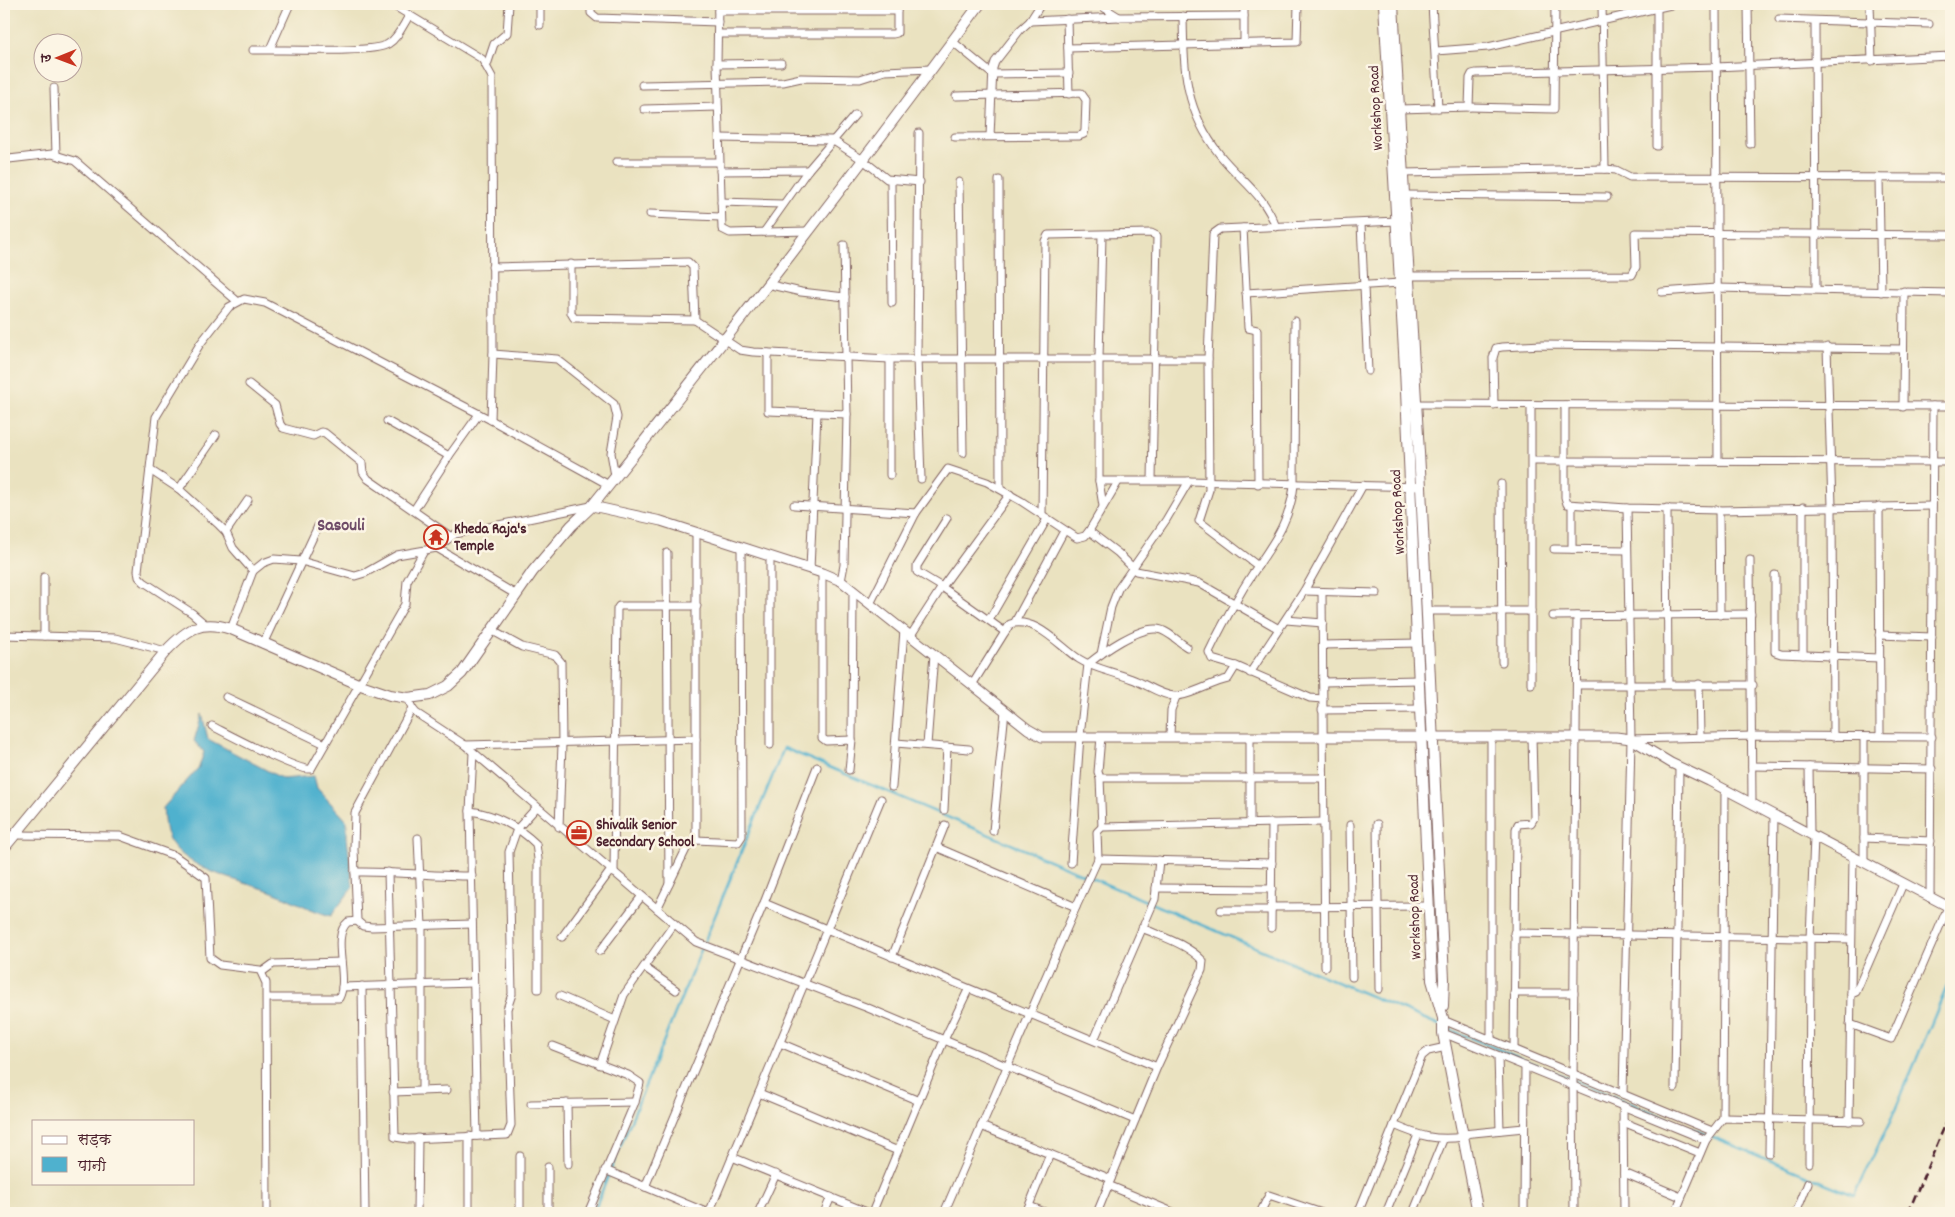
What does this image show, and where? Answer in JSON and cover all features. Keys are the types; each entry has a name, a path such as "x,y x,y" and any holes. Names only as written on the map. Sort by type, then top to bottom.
{"main road":[{"path":"4,848 166,651 187,632 206,625 231,629 358,684 410,703 430,695 453,682 515,594 572,525 592,506 724,340 980,4"},
{"name":"Workshop Road","path":"1384,4 1400,283 1426,611 1444,979 1443,1025"},
{"name":"Workshop Road","path":"1393,4 1408,276 1411,404"},
{"name":"Workshop Road","path":"1416,487 1419,680 1432,980 1443,1025 1478,1213"}],"street":[{"path":"270,49 290,4"},
{"path":"391,4 482,59 487,65 493,85 493,354 491,420"},
{"path":"487,65 494,44 507,33 508,4"},
{"path":"540,4 540,25"},
{"path":"590,4 591,13 597,18 718,22"},
{"path":"990,136 992,74 995,62 1020,30 1030,21 1041,4"},
{"path":"1098,4 1119,17"},
{"path":"1244,4 1244,42"},
{"path":"1068,48 1297,42 1298,4"},
{"path":"1432,4 1438,108"},
{"path":"1399,109 1469,107 1554,108 1555,4"},
{"path":"1602,4 1605,169"},
{"path":"1436,51 1488,48 1602,19 1675,4"},
{"path":"1716,4 1716,405 1718,461"},
{"path":"1748,4 1750,144"},
{"path":"1870,4 1872,61"},
{"path":"718,34 893,34 897,33 898,28 897,7 718,8 716,64 720,138 720,217 722,229 725,232 808,231"},
{"path":"1656,146 1657,9"},
{"path":"253,50 342,50 383,47 394,39 409,16"},
{"path":"1183,16 1183,64 1187,87 1202,128 1220,154 1266,203 1276,228"},
{"path":"1030,21 1119,17 1244,16"},
{"path":"1067,19 1069,94"},
{"path":"1779,19 1815,22 1929,24"},
{"path":"1815,22 1816,289"},
{"path":"952,42 992,74 1068,74"},
{"path":"1469,107 1472,74 1750,66 1951,56"},
{"path":"716,64 782,63"},
{"path":"642,85 782,82 801,78 852,80 867,78 885,71 932,69"},
{"path":"54,88 56,155"},
{"path":"956,96 1085,95 1084,134 1079,136 956,137"},
{"path":"644,109 718,108"},
{"path":"764,232 782,204 808,170 855,115"},
{"path":"919,133 917,358 921,479"},
{"path":"720,138 832,140 891,181 920,182"},
{"path":"4,162 9,159 56,155 75,161 238,301"},
{"path":"616,162 719,162"},
{"path":"1403,173 1605,169 1616,170 1630,177 1951,178"},
{"path":"720,172 808,170"},
{"path":"1879,178 1881,292"},
{"path":"999,180 1000,488"},
{"path":"891,181 892,303"},
{"path":"959,182 962,453"},
{"path":"1404,196 1607,197"},
{"path":"721,202 782,204"},
{"path":"650,214 720,217"},
{"path":"1258,566 1200,523 1209,496 1208,358 1212,234 1220,229 1276,228 1397,221"},
{"path":"1361,224 1368,371"},
{"path":"1243,228 1248,328 1257,330 1258,484"},
{"path":"1408,276 1632,275 1636,268 1635,233 1717,232 1816,235 1951,235"},
{"path":"989,620 1045,517 1046,238 1052,233 1102,235 1151,233 1157,236 1152,480"},
{"path":"1102,235 1099,481 1103,506"},
{"path":"841,582 844,569 847,414 844,245"},
{"path":"492,267 690,263 694,276 695,320"},
{"path":"571,264 571,313 574,318 695,320 740,350 846,358 890,359 1208,358"},
{"path":"1246,293 1400,283"},
{"path":"767,284 801,292 845,297"},
{"path":"1662,292 1716,288 1951,293"},
{"path":"1903,407 1904,292"},
{"path":"206,625 139,577 156,417 200,344 229,307 238,301 252,299 265,303 479,414 612,480 611,458 617,417 614,404 557,360 493,354"},
{"path":"1294,321 1294,485 1291,510 1209,652 1212,659 1236,666 1310,698 1323,699"},
{"path":"1494,405 1494,358 1496,348 1542,345 1827,346 1903,349"},
{"path":"1827,346 1829,460 1832,506 1833,737"},
{"path":"768,353 768,411 847,414"},
{"path":"890,359 890,475"},
{"path":"249,384 275,405 280,424 283,428 313,436 321,432 325,433 362,463 363,472 368,479 450,536"},
{"path":"1411,404 1951,406"},
{"path":"1531,405 1531,684"},
{"path":"1565,405 1565,497 1567,504 1627,508 1719,510 1832,506 1932,506"},
{"path":"1930,898 1933,406"},
{"path":"810,569 817,413"},
{"path":"414,510 479,414"},
{"path":"387,421 449,456"},
{"path":"179,489 216,435"},
{"path":"1532,461 1829,460 1951,462"},
{"path":"870,604 916,513 948,469 972,475 1000,488 1077,538 1081,538 1089,531 1118,482"},
{"path":"150,470 179,489 226,532 233,548 253,571"},
{"path":"1099,481 1152,480 1416,487"},
{"path":"1101,654 1114,597 1131,568 1166,520 1189,481"},
{"path":"1501,484 1502,662"},
{"path":"1250,673 1304,591 1363,485"},
{"path":"892,787 907,633 1010,494"},
{"path":"226,532 248,500"},
{"path":"794,505 916,513"},
{"path":"1572,505 1572,549"},
{"path":"231,629 253,571 268,560 301,561 355,576 365,573 397,555 437,548 450,536 592,506 661,521 822,573 841,582 1028,729 1042,737 1433,738 1532,736 1631,739 1753,736 1932,737"},
{"path":"1879,506 1878,658 1880,736"},
{"path":"1622,1094 1631,739 1627,508"},
{"path":"1667,508 1668,684"},
{"path":"1803,508 1803,655"},
{"path":"1719,510 1720,615"},
{"path":"946,518 916,569 919,574 942,587 1005,632"},
{"path":"263,644 319,524"},
{"path":"1016,622 1064,531"},
{"path":"1089,531 1118,553 1131,568 1141,573 1199,584 1279,629"},
{"path":"696,532 696,840"},
{"path":"656,909 668,887 685,847 696,840 735,842 740,841 742,836 741,547"},
{"path":"437,548 515,594"},
{"path":"1554,549 1627,550"},
{"path":"212,726 307,770 313,767 358,684 405,604 406,584 424,551"},
{"path":"667,553 668,887"},
{"path":"770,556 770,745"},
{"path":"1750,560 1753,685 1752,803"},
{"path":"822,573 822,738 826,741 852,740"},
{"path":"1774,575 1775,652 1781,654 1878,658"},
{"path":"44,577 44,636"},
{"path":"849,770 852,740 853,590"},
{"path":"1304,591 1377,593"},
{"path":"1322,592 1325,967"},
{"path":"562,938 613,872 617,608 667,605 697,606"},
{"path":"1426,611 1532,611"},
{"path":"1553,616 1750,614"},
{"path":"1574,1213 1573,1080 1577,616"},
{"path":"1286,620 1323,623"},
{"path":"972,684 1010,624 1016,622 1029,625 1052,638 1088,664 1176,697 1212,682 1228,679 1236,666"},
{"path":"1071,863 1080,736 1088,664 1101,654 1142,631 1151,629 1165,632 1187,647"},
{"path":"491,630 522,647 554,655 561,662 560,827"},
{"path":"4,635 115,638 166,651"},
{"path":"1878,635 1932,637"},
{"path":"1323,645 1418,643"},
{"path":"927,746 934,654"},
{"path":"1322,682 1419,680"},
{"path":"1699,684 1700,737"},
{"path":"1577,685 1753,685"},
{"path":"226,697 325,744"},
{"path":"1170,736 1172,710 1176,697"},
{"path":"357,921 355,813 410,703 465,745 641,897 704,946 805,983 1135,1120"},
{"path":"1322,710 1420,709"},
{"path":"993,831 1005,711"},
{"path":"1514,1049 1516,829 1518,824 1531,823 1534,818 1532,736"},
{"path":"1101,737 1098,772 1100,778 1102,827"},
{"path":"1491,737 1491,1040"},
{"path":"1864,737 1864,863"},
{"path":"1250,738 1250,823"},
{"path":"465,745 562,744 696,739"},
{"path":"1631,739 1950,908 1891,1039 1850,1024"},
{"path":"896,743 969,749"},
{"path":"944,810 947,747"},
{"path":"469,1213 473,1136 470,811 473,753"},
{"path":"1675,1088 1679,766"},
{"path":"1752,766 1932,769"},
{"path":"645,1187 764,903 817,767"},
{"path":"1809,767 1812,835 1809,1163"},
{"path":"1100,778 1323,778"},
{"path":"1675,1213 1700,1153 1709,1136 1723,1118 1726,789"},
{"path":"608,1172 709,1213 881,799"},
{"path":"388,872 394,1136 418,1138 507,1135 511,1129 507,1013 512,994 508,866 510,845 517,829 536,808"},
{"path":"470,811 492,815 517,829 534,842 538,853 538,989"},
{"path":"1769,1153 1774,815"},
{"path":"944,1213 1006,1066 1093,872 1098,859 1097,832 1102,827 1323,822"},
{"path":"1271,928 1272,823"},
{"path":"1378,824 1379,989"},
{"path":"892,956 945,825"},
{"path":"1350,825 1352,977"},
{"path":"14,835 114,835 175,856 206,878 208,952 212,961 220,965 257,968 262,972 267,998 267,1213"},
{"path":"418,838 422,926 422,1091"},
{"path":"1864,838 1931,841"},
{"path":"936,847 1076,907"},
{"path":"1850,1121 1853,857"},
{"path":"1098,859 1272,863"},
{"path":"1094,1040 1153,903 1159,860"},
{"path":"355,872 388,872 420,876 472,876"},
{"path":"1851,994 1856,992 1902,884"},
{"path":"1156,888 1272,889"},
{"path":"600,951 641,897"},
{"path":"764,903 968,990 1030,1012 1157,1067"},
{"path":"1221,910 1324,906 1429,906"},
{"path":"267,998 337,998 340,996 342,987 342,927 348,922 357,921 363,926 389,927 472,924"},
{"path":"600,1065 624,996 674,924"},
{"path":"1096,1213 1157,1067 1202,970 1203,961 1183,946 1142,928"},
{"path":"1514,933 1851,939"},
{"path":"262,972 273,964 341,962"},
{"path":"644,967 676,990"},
{"path":"342,987 422,983 473,983"},
{"path":"362,986 365,1213"},
{"path":"732,1157 870,1213 944,1040 968,990"},
{"path":"1514,994 1574,993"},
{"path":"560,996 615,1020"},
{"path":"1443,1025 1514,1049 1623,1106 1709,1136"},
{"path":"1443,1025 1498,1056 1525,1066 1622,1094 1709,1136"},
{"path":"780,1043 919,1101"},
{"path":"553,1046 638,1080 640,1089 608,1172 588,1213"},
{"path":"1358,1213 1422,1056 1428,1051 1446,1047"},
{"path":"1498,1056 1500,1130"},
{"path":"1524,1213 1525,1066"},
{"path":"393,1092 447,1090"},
{"path":"759,1093 898,1151"},
{"path":"530,1104 635,1102"},
{"path":"567,1103 568,1164"},
{"path":"1623,1106 1624,1213"},
{"path":"1723,1118 1861,1121"},
{"path":"1624,1122 1700,1153"},
{"path":"981,1126 1050,1154 1175,1213"},
{"path":"1394,1126 1418,1135 1443,1140 1463,1135 1524,1128"},
{"path":"1386,1213 1418,1135"},
{"path":"418,1138 418,1213"},
{"path":"1413,1213 1443,1140"},
{"path":"1026,1213 1050,1154"},
{"path":"520,1156 520,1213"},
{"path":"548,1167 548,1213"},
{"path":"1624,1173 1681,1197"},
{"path":"758,1213 776,1174"},
{"path":"1796,1213 1808,1183"},
{"path":"1260,1213 1269,1195 1322,1213"},
{"path":"824,1213 831,1197"},
{"path":"1029,1206 1047,1213"}],"water":[{"path":"202,714 208,739 283,779 314,776 317,788 347,821 347,838 353,887 331,916 270,891 211,871 196,864 173,845 166,832 163,808 199,767 204,752 194,741"}],"waterway":[{"path":"593,1213 784,748 1439,1025"},
{"path":"1446,1028 1854,1195 1890,1122 1951,977"}],"railway":[{"path":"1908,1213 1951,1111"}],"place":[{"name":"Kheda Raja's Temple","path":"436,537"},
{"name":"Shivalik Senior Secondary School","path":"579,833"}],"district":[{"name":"Sasouli","path":"341,524"}]}
